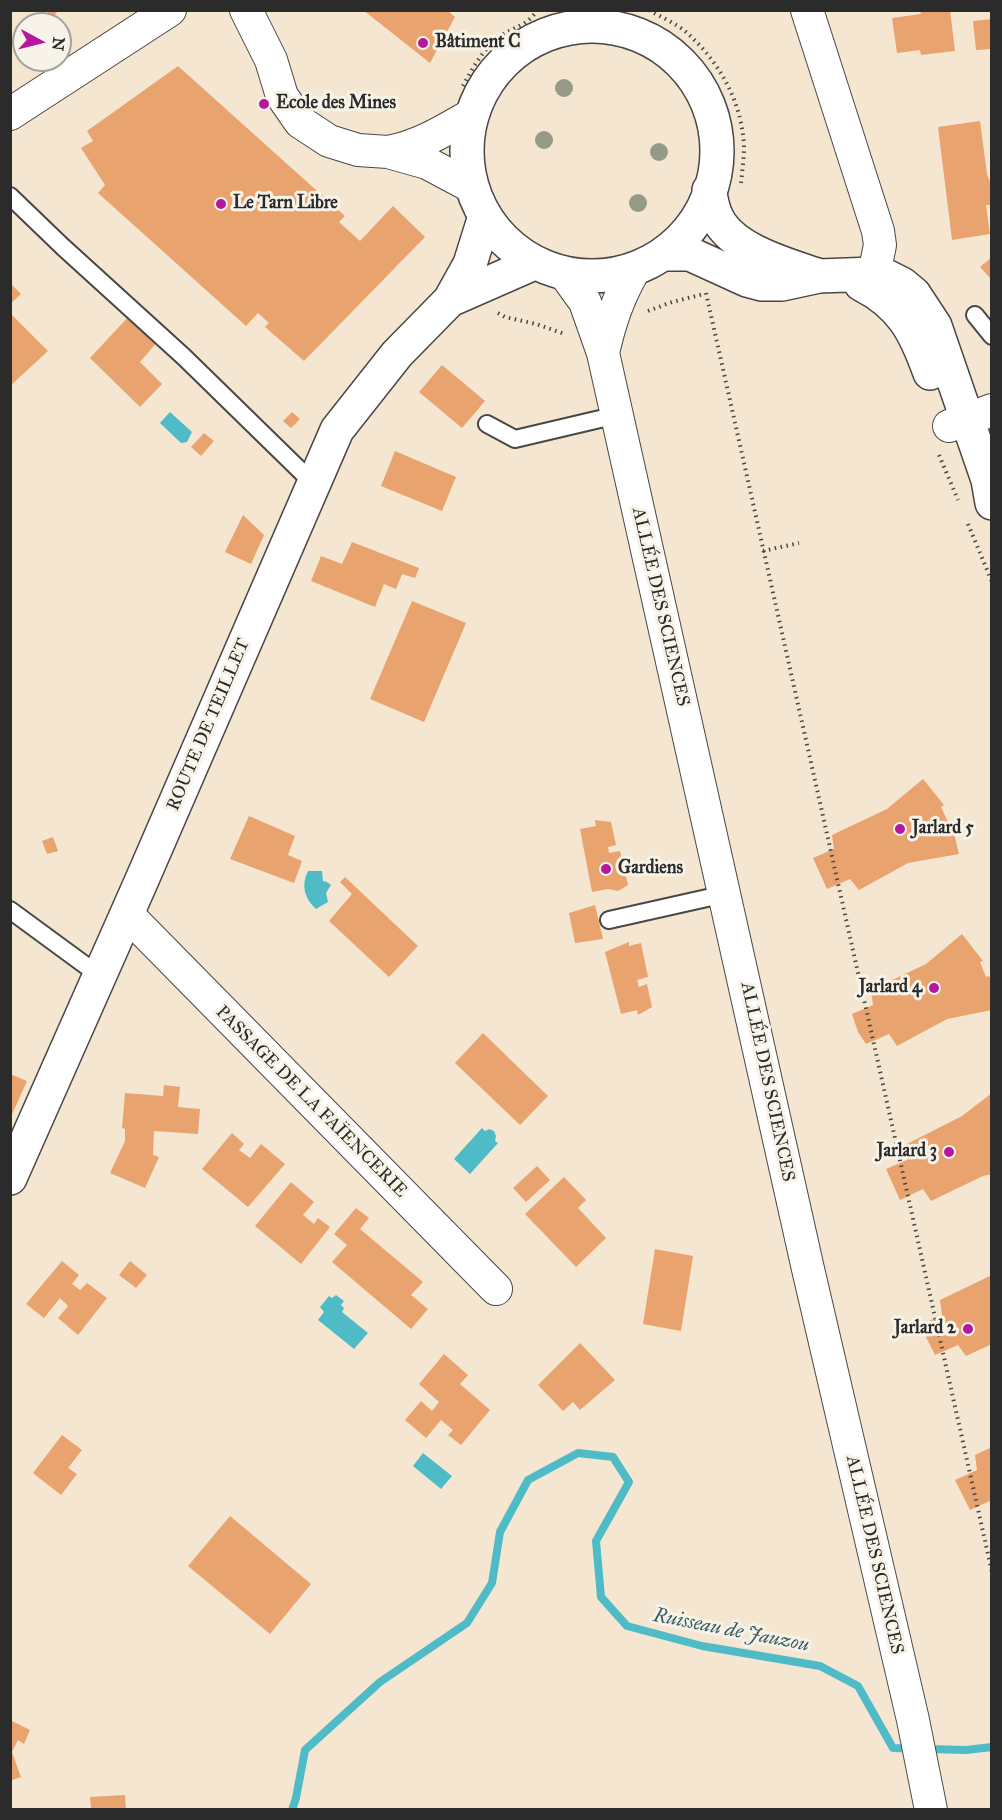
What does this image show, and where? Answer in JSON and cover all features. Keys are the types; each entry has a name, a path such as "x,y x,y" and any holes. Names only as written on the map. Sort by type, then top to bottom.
{"main road":[{"path":"725,188 689,232 666,254 634,270 606,275 567,277 532,264 505,243 478,202 467,151 466,104 489,82 544,19 580,26 626,19 687,64 708,105 717,136 717,167 725,188 715,215 729,233 760,255 846,275 888,277 915,294 926,310 935,326 969,418 986,488 992,526"},
{"name":"ROUTE DE TEILLET","path":"461,295 470,264 478,202"},
{"path":"666,254 690,254 710,282 747,280 762,284 782,284 846,275"},
{"name":"ROUTE DE TEILLET","path":"10,1178 337,430 397,354 461,295 532,264"}],"street":[{"path":"10,114 170,10"},
{"path":"246,10 271,60 282,96 300,122 329,141 358,150 388,152 427,163 449,173 478,202"},
{"path":"807,10 878,231 880,245 846,275"},
{"path":"388,152 409,148 424,141 466,104"},
{"name":"ALLÉE DES SCIENCES","path":"600,344 620,294 634,270"},
{"name":"ALLÉE DES SCIENCES","path":"567,277 585,302 600,344 617,415 813,1292 913,1720 927,1795"},
{"name":"PASSAGE DE LA FAÏENCERIE","path":"127,914 496,1289"}],"lane":[{"path":"10,196 184,357 314,484"},
{"path":"975,315 992,336"},
{"path":"487,424 515,439 617,415"},
{"path":"609,920 725,894"},
{"path":"10,910 100,976"}],"path":[{"path":"466,104 474,64 499,37 531,20 544,19"},
{"path":"626,19 684,30 713,60 730,86 744,147 725,188"},
{"path":"646,312 672,302 710,282 763,551 992,1572"},
{"path":"461,295 483,303 505,317 600,344"},
{"path":"763,551 799,543"}],"water":[{"path":"170,412 192,432 187,442 181,443 160,423"},
{"path":"308,871 322,871 323,881 331,885 326,893 328,902 316,909 305,891"},
{"path":"482,1128 485,1131 489,1129 494,1131 495,1141 498,1143 470,1174 454,1159"},
{"path":"336,1295 344,1301 341,1305 344,1308 342,1312 368,1333 354,1349 318,1320 324,1312 320,1307 329,1296 332,1298"},
{"path":"423,1453 452,1476 441,1489 413,1466"}],"building":[{"path":"45,10 59,10 57,12"},
{"name":"Bâtiment C","path":"363,10 447,10 455,17 430,63"},
{"path":"920,10 950,10 955,51 921,55 920,50 897,53 892,18 921,14"},
{"path":"992,19 992,49 976,50 973,21"},
{"name":"Le Tarn Libre","path":"178,66 345,216 339,222 360,241 393,206 425,237 304,361 265,327 269,323 258,313 246,326 98,193 105,185 81,148 93,141 87,131"},
{"path":"980,121 987,174 992,187 992,205 986,205 990,234 952,240 938,127"},
{"path":"992,257 992,280 980,267"},
{"path":"10,283 21,294 10,304"},
{"path":"10,313 48,351 10,386"},
{"path":"130,315 158,341 140,362 162,384 140,407 90,358"},
{"path":"442,365 485,401 462,428 419,392"},
{"path":"292,412 300,419 291,428 283,421"},
{"path":"204,433 214,441 201,456 191,447"},
{"path":"395,451 456,477 442,511 381,486"},
{"path":"243,515 264,535 251,564 225,552"},
{"path":"352,542 419,568 415,578 402,574 396,589 384,584 375,607 311,581 321,556 342,564"},
{"path":"412,601 466,623 424,722 370,699"},
{"name":"Jarlard 5","path":"923,779 944,805 941,807 948,822 951,821 959,854 908,863 859,890 850,879 827,889 813,858 834,849 832,835 887,809"},
{"path":"249,816 295,836 288,855 302,861 294,883 230,859"},
{"name":"Gardiens","path":"595,820 611,822 616,845 608,847 609,853 620,851 628,885 618,891 608,889 592,892 580,829 596,826"},
{"path":"53,837 58,851 47,854 42,841"},
{"path":"345,877 418,946 389,977 329,921 352,894 340,882"},
{"name":"Gardiens","path":"595,905 603,939 575,943 569,913"},
{"name":"Jarlard 4","path":"962,934 983,961 980,962 986,977 989,976 992,985 992,1010 947,1019 897,1046 889,1034 866,1044 858,1032 852,1014 873,1005 871,990 926,964"},
{"path":"629,942 629,946 641,943 648,977 637,980 639,987 647,984 652,1007 638,1015 637,1010 621,1014 605,952"},
{"path":"483,1033 548,1096 520,1125 455,1063"},
{"path":"10,1074 27,1081 10,1119"},
{"path":"164,1085 180,1087 178,1107 200,1109 198,1134 154,1131 153,1155 159,1157 145,1188 110,1173 125,1141 125,1129 122,1128 125,1093 163,1096"},
{"name":"Jarlard 3","path":"992,1093 992,1174 983,1176 931,1201 923,1189 900,1200 886,1169 907,1160 905,1145 962,1116"},
{"path":"232,1133 244,1144 239,1150 250,1158 261,1144 285,1164 248,1207 202,1169"},
{"path":"537,1166 550,1180 526,1202 513,1188"},
{"path":"564,1177 586,1200 578,1208 606,1238 576,1267 525,1214"},
{"path":"291,1182 314,1202 303,1215 314,1224 318,1218 330,1227 301,1264 255,1226"},
{"path":"356,1208 369,1218 360,1229 423,1282 411,1295 428,1309 411,1329 332,1262 347,1245 334,1234"},
{"path":"655,1249 693,1256 681,1331 643,1324"},
{"path":"62,1261 79,1275 72,1284 80,1290 87,1283 107,1298 78,1335 58,1318 68,1306 60,1298 44,1318 26,1304"},
{"path":"130,1261 147,1275 136,1288 119,1275"},
{"name":"Jarlard 2","path":"992,1275 992,1344 966,1356 958,1345 935,1355 920,1325 942,1315 940,1300"},
{"path":"580,1343 615,1380 580,1410 573,1402 563,1411 538,1385"},
{"path":"444,1354 468,1375 460,1384 490,1410 461,1445 448,1435 453,1430 441,1420 426,1438 405,1420 421,1401 432,1411 439,1402 419,1384"},
{"path":"62,1435 82,1450 68,1468 77,1474 61,1495 33,1473"},
{"path":"992,1447 992,1500 970,1510 955,1480 977,1470 975,1455"},
{"path":"230,1516 311,1584 270,1634 188,1566"},
{"path":"10,1720 30,1730 24,1744 18,1740 12,1752 21,1777 10,1781"},
{"path":"125,1795 126,1809 91,1809 90,1797"}],"waterway":[{"name":"Ruisseau de Jauzou","path":"292,1810 305,1750 380,1682 467,1623 492,1583 500,1532 528,1480 578,1453 613,1457 629,1482 596,1541 601,1597 627,1626 702,1646 820,1666 858,1686 893,1748 966,1750 992,1747"}],"place":[{"name":"Bâtiment C","path":"423,43"},
{"name":"Ecole des Mines","path":"264,104"},
{"name":"Le Tarn Libre","path":"221,204"},
{"name":"Jarlard 5","path":"900,829"},
{"name":"Gardiens","path":"606,869"},
{"name":"Jarlard 4","path":"934,988"},
{"name":"Jarlard 3","path":"949,1152"},
{"name":"Jarlard 2","path":"968,1329"}]}
